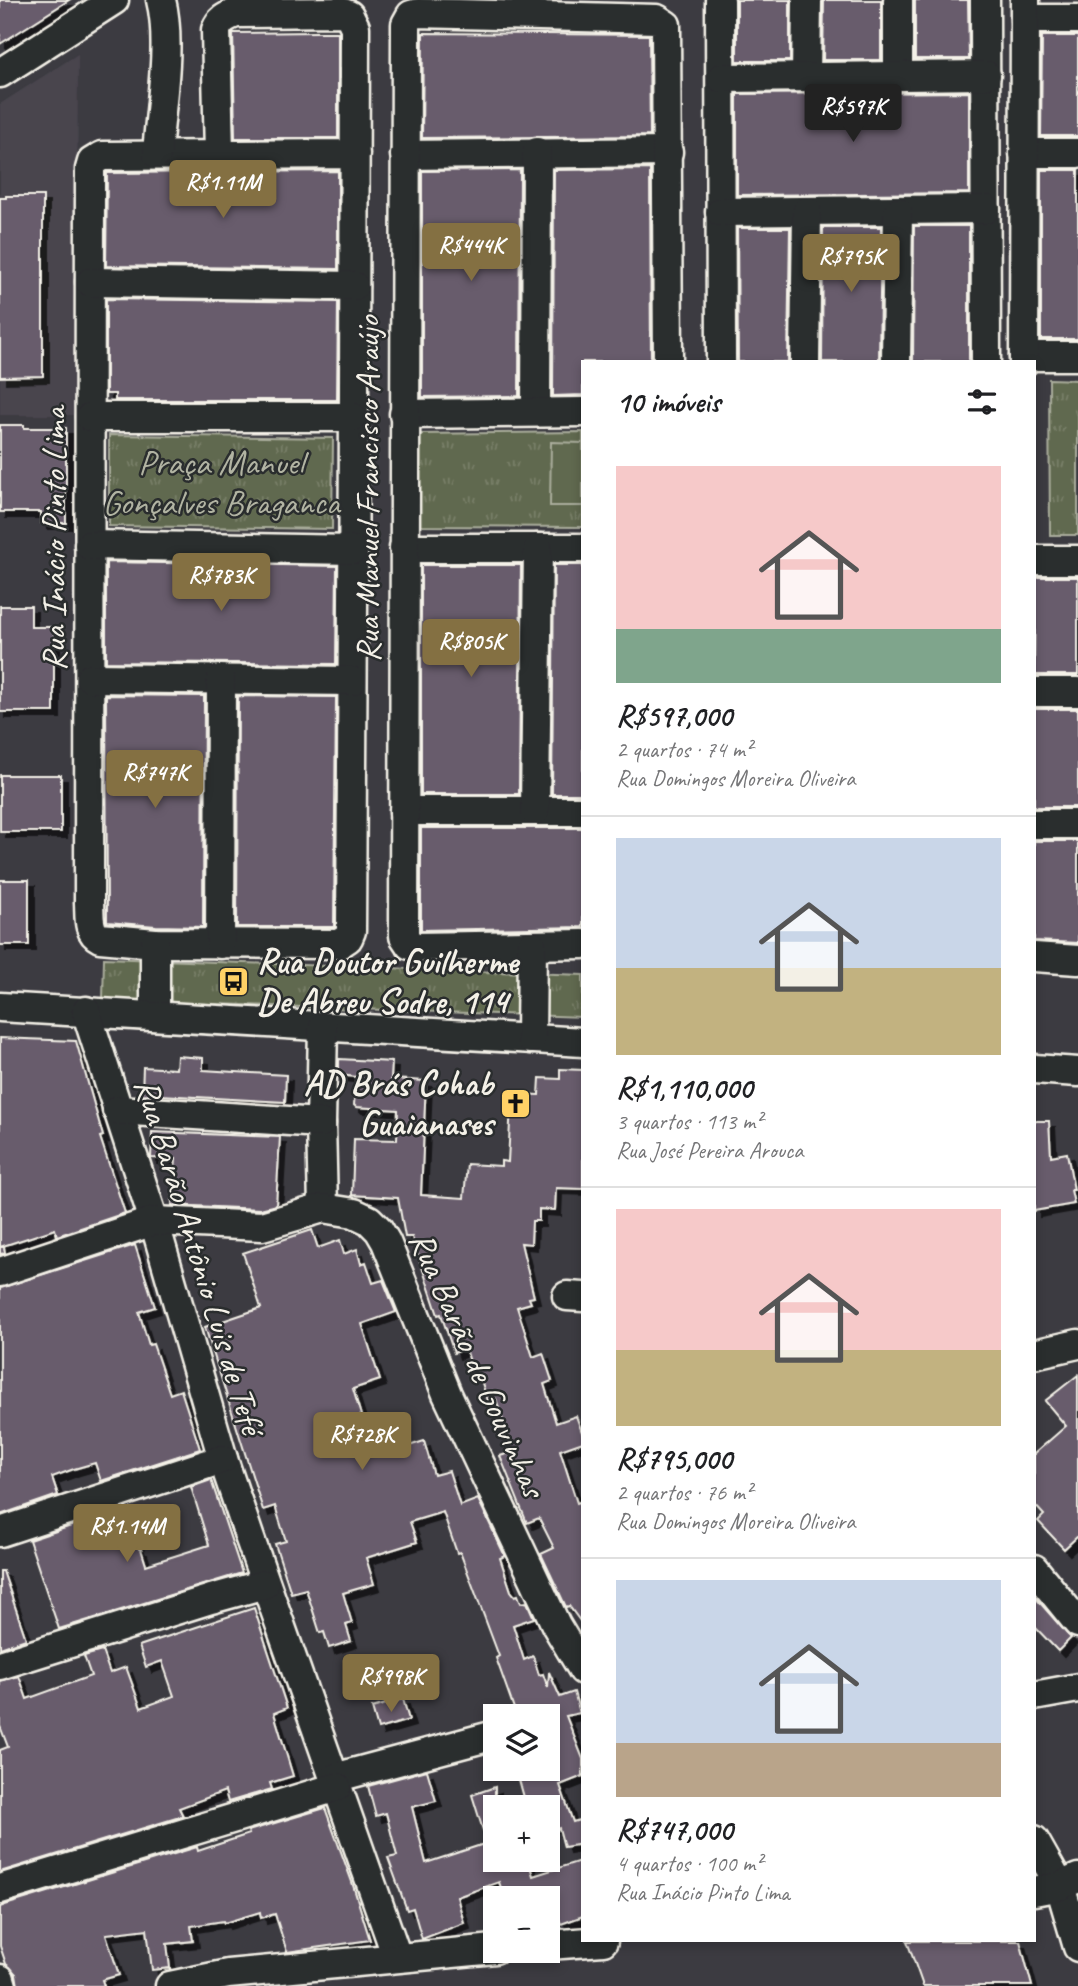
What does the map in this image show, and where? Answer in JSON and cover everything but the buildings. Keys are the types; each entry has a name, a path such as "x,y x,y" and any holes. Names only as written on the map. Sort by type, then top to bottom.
{"street":[{"path":"0,73 114,0"},
{"path":"160,0 164,23 164,58 157,154 355,154"},
{"path":"720,0 721,360"},
{"path":"806,77 807,0"},
{"path":"898,0 898,75"},
{"path":"985,0 986,360"},
{"path":"542,8 657,19 663,21 668,30 668,360"},
{"name":"Rua Manuel Francisco Araújo","path":"532,944 417,947 410,945 404,936 406,24 407,19 418,13 542,8"},
{"path":"1078,19 1025,10 1024,359 1078,356"},
{"path":"155,1016 155,943 339,944 348,938 351,931 355,27 349,15 341,12 236,13 219,22 216,30 219,153"},
{"path":"721,78 986,75"},
{"path":"536,412 537,152"},
{"path":"405,155 668,152"},
{"path":"1024,153 1078,153"},
{"name":"Rua Inácio Pinto Lima","path":"155,943 100,938 95,936 91,929 89,545 90,169 92,162 102,156 157,154"},
{"path":"720,212 986,209"},
{"path":"805,360 807,212"},
{"path":"896,360 898,212"},
{"path":"90,282 354,286"},
{"path":"404,414 581,412"},
{"path":"90,417 353,417"},
{"path":"89,545 353,550"},
{"path":"404,548 581,548"},
{"path":"535,811 538,548"},
{"path":"1036,560 1078,560"},
{"path":"90,678 352,681"},
{"path":"220,944 221,679"},
{"path":"1036,692 1078,692"},
{"path":"404,811 581,811"},
{"path":"1036,824 1078,824"},
{"path":"531,1039 532,944 581,944"},
{"path":"1036,958 1078,960"},
{"path":"0,1007 581,1042"},
{"name":"Rua Barão Antônio Luis de Tefé","path":"86,1011 154,1221 223,1459 397,1957"},
{"path":"0,1272 154,1221 262,1226 323,1208 323,1027"},
{"path":"1036,1069 1078,1072"},
{"path":"117,1110 321,1123"},
{"name":"Rua Barão de Gouvinhas","path":"323,1208 354,1213 369,1220 383,1236 447,1394 556,1625 581,1667"},
{"path":"1036,1354 1078,1344"},
{"path":"0,1532 223,1459"},
{"path":"1036,1571 1078,1623"},
{"path":"0,1665 265,1584"},
{"path":"1036,1696 1078,1688"},
{"path":"0,1889 483,1739"},
{"path":"1036,1844 1058,1885 1078,1947"},
{"path":"560,1944 589,1942"},
{"path":"170,1986 228,1974 483,1950"},
{"path":"0,1979 2,1986"}],"shaded area":[{"path":"78,54 76,415 0,415 0,104"}],"green space":[{"path":"1049,379 1078,380 1078,535 1050,535"},
{"path":"581,432 581,527 420,526 420,434"},
{"name":"Praça Manuel Gonçalves Braganca","path":"109,435 333,438 332,529 109,526"},
{"path":"551,442 581,443 581,506 550,506"},
{"path":"104,958 581,975 581,1017 103,1000"}],"place":[{"name":"Rua Doutor Guilherme De Abreu Sodre, 114","path":"234,981"},
{"name":"AD Brás Cohab Guaianases","path":"516,1103"}]}
